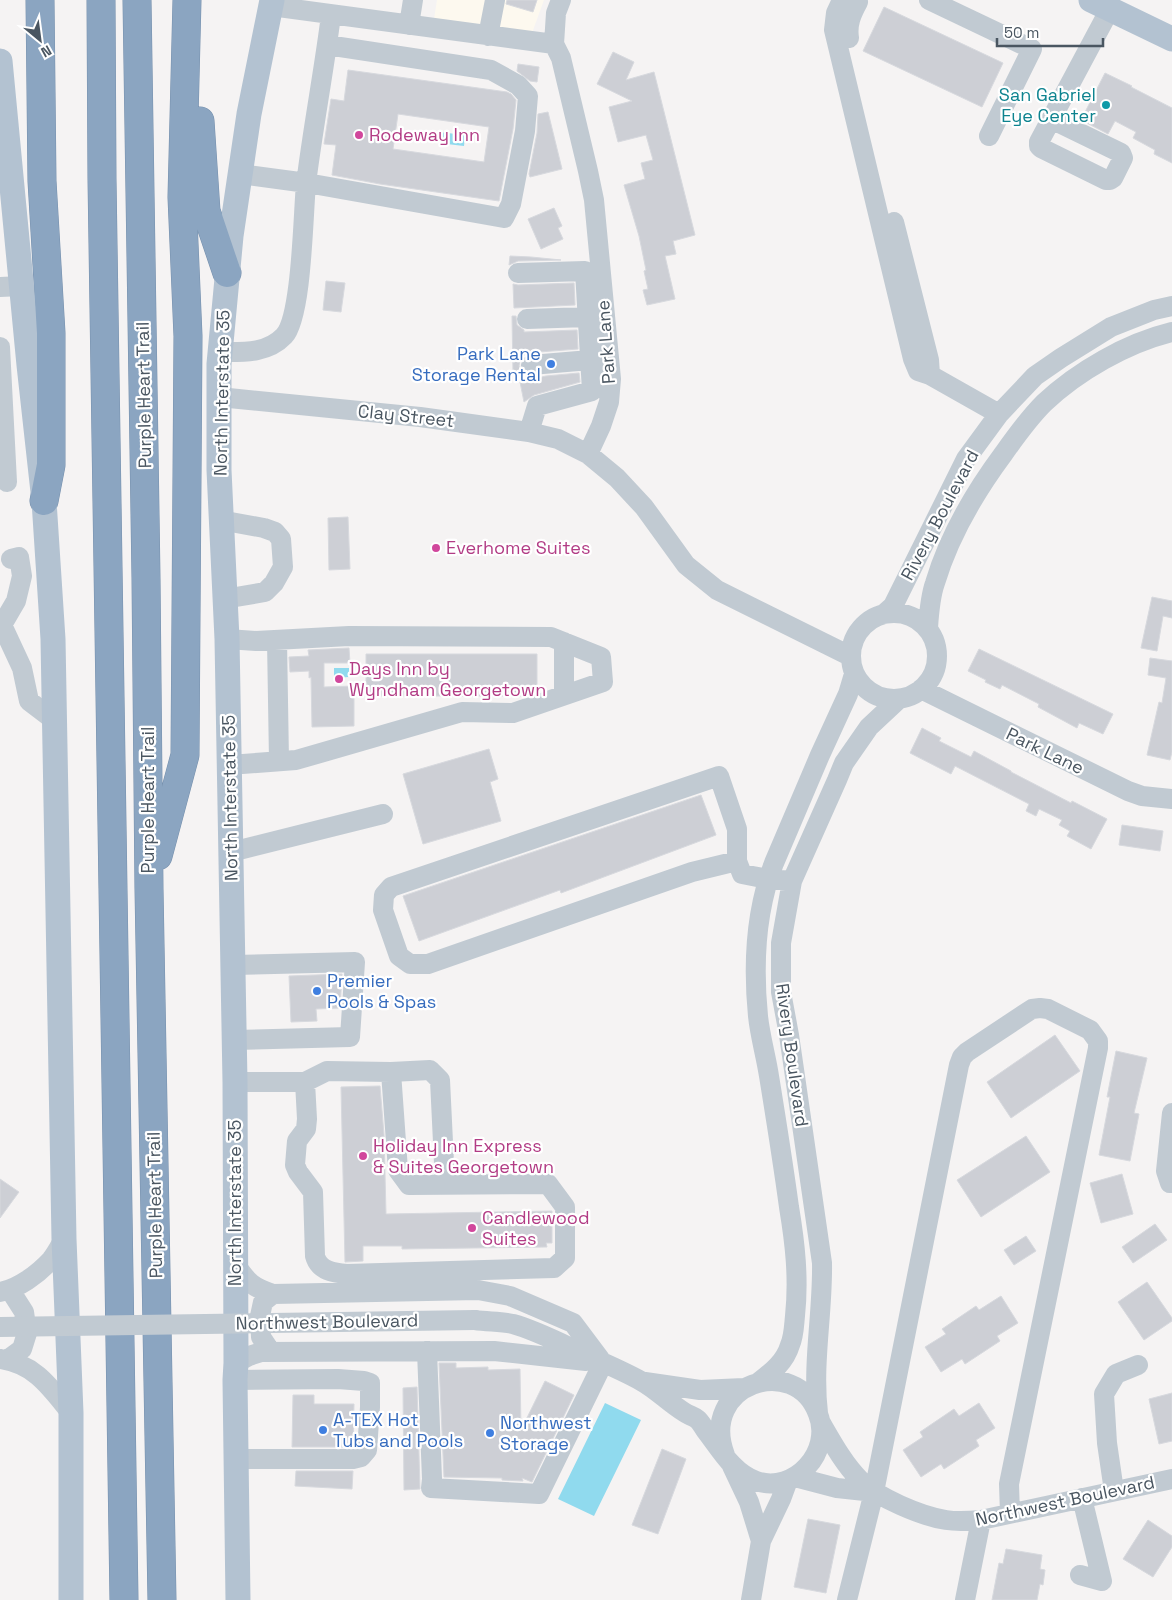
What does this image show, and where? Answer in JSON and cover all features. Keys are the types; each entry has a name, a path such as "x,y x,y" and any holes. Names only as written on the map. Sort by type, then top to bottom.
{"highway":[{"path":"40,0 42,181 51,333 51,465 44,501"},
{"name":"Purple Heart Trail","path":"101,0 124,1600"},
{"name":"Purple Heart Trail","path":"137,0 149,889 162,1600"},
{"path":"149,889 185,755 188,336 182,197 187,0"},
{"path":"198,0 197,83 206,211 227,273"}],"main road":[{"name":"North Interstate 35","path":"238,1600 235,1459 235,1082 227,639 220,520 219,397 220,352 227,273 240,174 249,114 271,3"},
{"path":"1101,5 1172,40"},
{"path":"0,60 11,287 26,342 44,501 53,639 64,1239 71,1413 71,1600"}],"street":[{"path":"409,25 413,0"},
{"path":"488,36 495,0"},
{"name":"Park Lane","path":"560,0 556,13 554,44 561,58 594,200 611,379 609,402 601,426 588,454"},
{"path":"842,0 836,13 834,30 847,59 897,263 914,359 918,371 930,375 999,414"},
{"path":"847,59 850,16 858,2 857,0"},
{"path":"929,0 1032,49 989,136"},
{"path":"271,3 331,15 554,44"},
{"path":"1051,119 1101,5"},
{"path":"220,352 250,352 273,345 285,335 292,321 300,273 306,183 331,15"},
{"path":"240,174 306,183 504,218 511,204 525,131 528,96 518,85 491,70 327,45"},
{"path":"518,273 585,272 592,391 537,406 529,432"},
{"name":"Rivery Boulevard","path":"884,614 893,606 966,459 999,414 1035,376 1061,358 1111,328 1154,310 1172,306"},
{"path":"527,319 587,317"},
{"name":"Rivery Boulevard","path":"928,628 934,584 950,543 980,486 1022,428 1045,403 1082,373 1128,348 1158,335 1172,332"},
{"path":"7,482 0,347 26,342"},
{"path":"531,366 590,360"},
{"name":"Clay Street","path":"219,397 420,417 529,432 558,439 588,454"},
{"path":"588,454 617,478 644,507 686,565 717,590 852,665"},
{"path":"220,520 264,528 275,532 281,539 283,567 274,583 265,592 224,599"},
{"path":"11,559 19,557 22,576 16,601 2,626 22,668 30,701 54,720"},
{"path":"893,612 910,616 928,628 936,646 937,658 935,670 921,690 911,696 899,699 878,696 869,692 861,685 852,665 851,646 863,625 872,618 893,612"},
{"path":"227,639 256,641 349,636 551,637 601,657 603,682 513,713 462,712 296,760 229,765"},
{"path":"277,640 280,761"},
{"path":"564,642 564,695"},
{"name":"Rivery Boulevard","path":"752,1385 774,1371 783,1360 790,1346 798,1293 791,1216 758,1018 756,951 759,921 768,879 848,694 852,665"},
{"name":"Park Lane","path":"921,690 1128,792 1142,796 1172,799"},
{"name":"Rivery Boulevard","path":"820,1418 815,1390 822,1292 822,1263 781,992 781,943 792,881 844,763 869,727 899,699"},
{"path":"737,861 692,872 428,964 410,964 399,956 383,910 384,895 391,887 719,776 737,829 737,861 742,874 792,881"},
{"path":"231,852 383,814"},
{"path":"233,965 355,962 350,1037 234,1040"},
{"path":"847,1600 874,1492 962,1057 1032,1009 1048,1009 1090,1030 1098,1041 1098,1048 1009,1484 1010,1514"},
{"path":"765,1054 791,1049"},
{"path":"235,1082 305,1082 327,1071 391,1072 430,1070 440,1080 445,1184"},
{"path":"235,1264 257,1288 273,1294 438,1281 554,1268 566,1258 565,1208 548,1184 409,1184 398,1170 391,1072"},
{"path":"305,1082 306,1129 296,1141 295,1165 313,1192 315,1256 317,1263 330,1272 347,1274 371,1272 438,1281 510,1296 573,1323 603,1363"},
{"path":"1171,1183 1166,1171 1172,1113"},
{"path":"791,1216 815,1211"},
{"path":"3,1359 22,1349 27,1333 24,1312 5,1291 30,1278 51,1260 64,1239"},
{"path":"271,1352 261,1337 260,1316 263,1302 273,1294"},
{"name":"Northwest Boulevard","path":"0,1327 476,1320 511,1324 544,1335 642,1382 684,1412 698,1419 728,1460"},
{"path":"427,1351 431,1488 539,1494 603,1363"},
{"path":"235,1372 249,1356 261,1352 494,1352 603,1363"},
{"path":"3,1359 28,1367 42,1378 71,1413"},
{"path":"1114,1491 1107,1443 1104,1394 1116,1374 1138,1365"},
{"path":"235,1372 364,1381 370,1383 366,1450 361,1457 353,1459 235,1459"},
{"path":"728,1460 743,1475 757,1481 773,1483 791,1478 808,1467 817,1454 821,1439 820,1418 811,1400 800,1390 788,1383 773,1380 752,1385 732,1398 723,1412 719,1428 721,1444 728,1460 749,1502 761,1541"},
{"name":"Northwest Boulevard","path":"642,1382 700,1390 752,1385"},
{"name":"Northwest Boulevard","path":"820,1418 848,1466 859,1480 874,1492 921,1514 946,1520 981,1520 1172,1479"},
{"path":"750,1600 761,1541 791,1478"},
{"name":"Northwest Boulevard","path":"791,1478 837,1488 874,1492"},
{"path":"1080,1575 1102,1581 1082,1498"},
{"path":"965,1600 981,1520"}],"shaded area":[{"path":"437,0 544,0 532,33 434,19"}],"water":[{"path":"439,132 465,135 464,146 438,143"},
{"path":"334,668 349,668 349,677 334,678"},
{"path":"605,1403 641,1420 594,1516 558,1499"}],"building":[{"path":"507,0 537,0 533,12 506,4"},
{"path":"884,7 1003,63 982,107 863,51"},
{"path":"613,52 634,62 626,80 654,72 695,235 673,241 676,254 665,256 675,299 647,305 643,290 648,289 644,271 646,270 639,236 624,185 645,179 641,163 653,160 646,135 618,142 609,107 632,101 597,84"},
{"path":"518,64 539,67 537,82 530,81 517,71"},
{"name":"Rodeway Inn","path":"348,70 511,94 516,100 513,129 499,201 380,184 332,175 336,145 324,144 331,99 344,101","holes":["398,114 489,127 484,162 393,149"]},
{"path":"1105,73 1172,108 1172,163 1154,154 1155,150 1133,138 1136,132 1115,121 1108,134 1081,120"},
{"path":"548,112 562,169 530,177 538,114"},
{"path":"554,208 562,226 558,228 563,239 541,249 528,219"},
{"path":"510,256 561,260 518,261 509,265"},
{"path":"326,281 345,283 341,312 323,310"},
{"path":"574,283 575,305 514,308 513,284"},
{"path":"512,316 516,316 517,325 524,332 577,330 578,349 526,353 520,360 521,372 513,372"},
{"path":"579,373 580,382 534,395 524,402 520,382 546,376"},
{"path":"348,517 350,569 329,570 328,518"},
{"path":"1152,597 1172,601 1172,618 1163,616 1157,651 1141,648"},
{"path":"349,648 350,663 324,663 324,687 354,686 354,726 312,727 311,677 309,678 309,671 290,672 289,657 309,656 308,650"},
{"path":"979,649 1113,714 1103,734 1079,723 1077,728 1038,707 1039,704 1002,685 1000,689 968,671"},
{"path":"366,654 537,654 537,692 525,696 366,696"},
{"path":"1150,658 1172,661 1172,752 1170,760 1147,755 1159,702 1162,703 1166,678 1148,675"},
{"path":"922,728 941,738 939,741 971,757 974,751 1071,803 1072,801 1107,819 1091,849 1067,836 1070,831 1059,825 1062,820 1039,809 1036,816 1026,811 1029,804 955,766 951,774 910,753"},
{"path":"489,749 498,779 490,782 501,821 423,844 403,774"},
{"path":"701,795 716,835 561,893 560,890 419,941 403,896"},
{"path":"1122,825 1163,831 1160,851 1119,845"},
{"name":"Premier Pools & Spas","path":"342,974 340,1008 316,1009 317,1021 291,1022 289,976"},
{"path":"1055,1035 1080,1071 1011,1118 987,1082"},
{"path":"1116,1051 1147,1058 1134,1113 1139,1114 1130,1161 1099,1155"},
{"path":"380,1086 384,1135 386,1214 552,1211 552,1243 546,1243 547,1247 402,1249 402,1246 363,1246 363,1261 345,1262 341,1087"},
{"path":"1026,1136 1050,1172 981,1217 957,1180"},
{"path":"1122,1174 1133,1214 1101,1223 1090,1183"},
{"path":"0,1179 19,1192 0,1218"},
{"path":"1155,1224 1167,1240 1133,1263 1122,1247"},
{"path":"1026,1236 1036,1251 1014,1265 1004,1250"},
{"path":"1147,1282 1172,1318 1172,1321 1144,1340 1118,1302"},
{"path":"1001,1296 1018,1323 997,1336 1000,1341 965,1364 962,1359 941,1372 925,1347 946,1334 942,1329 976,1306 979,1310"},
{"path":"439,1363 456,1363 456,1368 520,1369 521,1430 545,1381 574,1395 532,1482 522,1478 523,1481 502,1480 502,1478 444,1477"},
{"path":"417,1387 420,1489 404,1490 403,1388"},
{"path":"1172,1393 1172,1441 1159,1444 1149,1399"},
{"name":"A-TEX Hot Tubs and Pools","path":"293,1395 314,1395 314,1404 354,1404 353,1447 292,1447"},
{"path":"979,1403 995,1428 976,1440 979,1446 944,1469 941,1464 921,1477 903,1450 923,1437 920,1432 954,1409 959,1416"},
{"path":"662,1449 686,1459 658,1534 632,1525"},
{"path":"296,1471 353,1471 352,1489 295,1486"},
{"path":"808,1519 840,1525 826,1593 794,1587"},
{"path":"1148,1520 1172,1536 1172,1547 1153,1577 1123,1559"},
{"path":"1006,1549 1042,1555 1040,1569 1045,1570 1043,1585 1040,1584 1037,1600 992,1600 999,1563 1003,1564"}],"place":[{"name":"San Gabriel Eye Center","path":"1106,105"},
{"name":"Rodeway Inn","path":"359,135"},
{"name":"Park Lane Storage Rental","path":"551,364"},
{"name":"Everhome Suites","path":"436,548"},
{"name":"Days Inn by Wyndham Georgetown","path":"339,679"},
{"name":"Premier Pools & Spas","path":"317,991"},
{"name":"Holiday Inn Express & Suites Georgetown","path":"363,1156"},
{"name":"Candlewood Suites","path":"472,1228"},
{"name":"A-TEX Hot Tubs and Pools","path":"323,1430"},
{"name":"Northwest Storage","path":"490,1433"}]}
